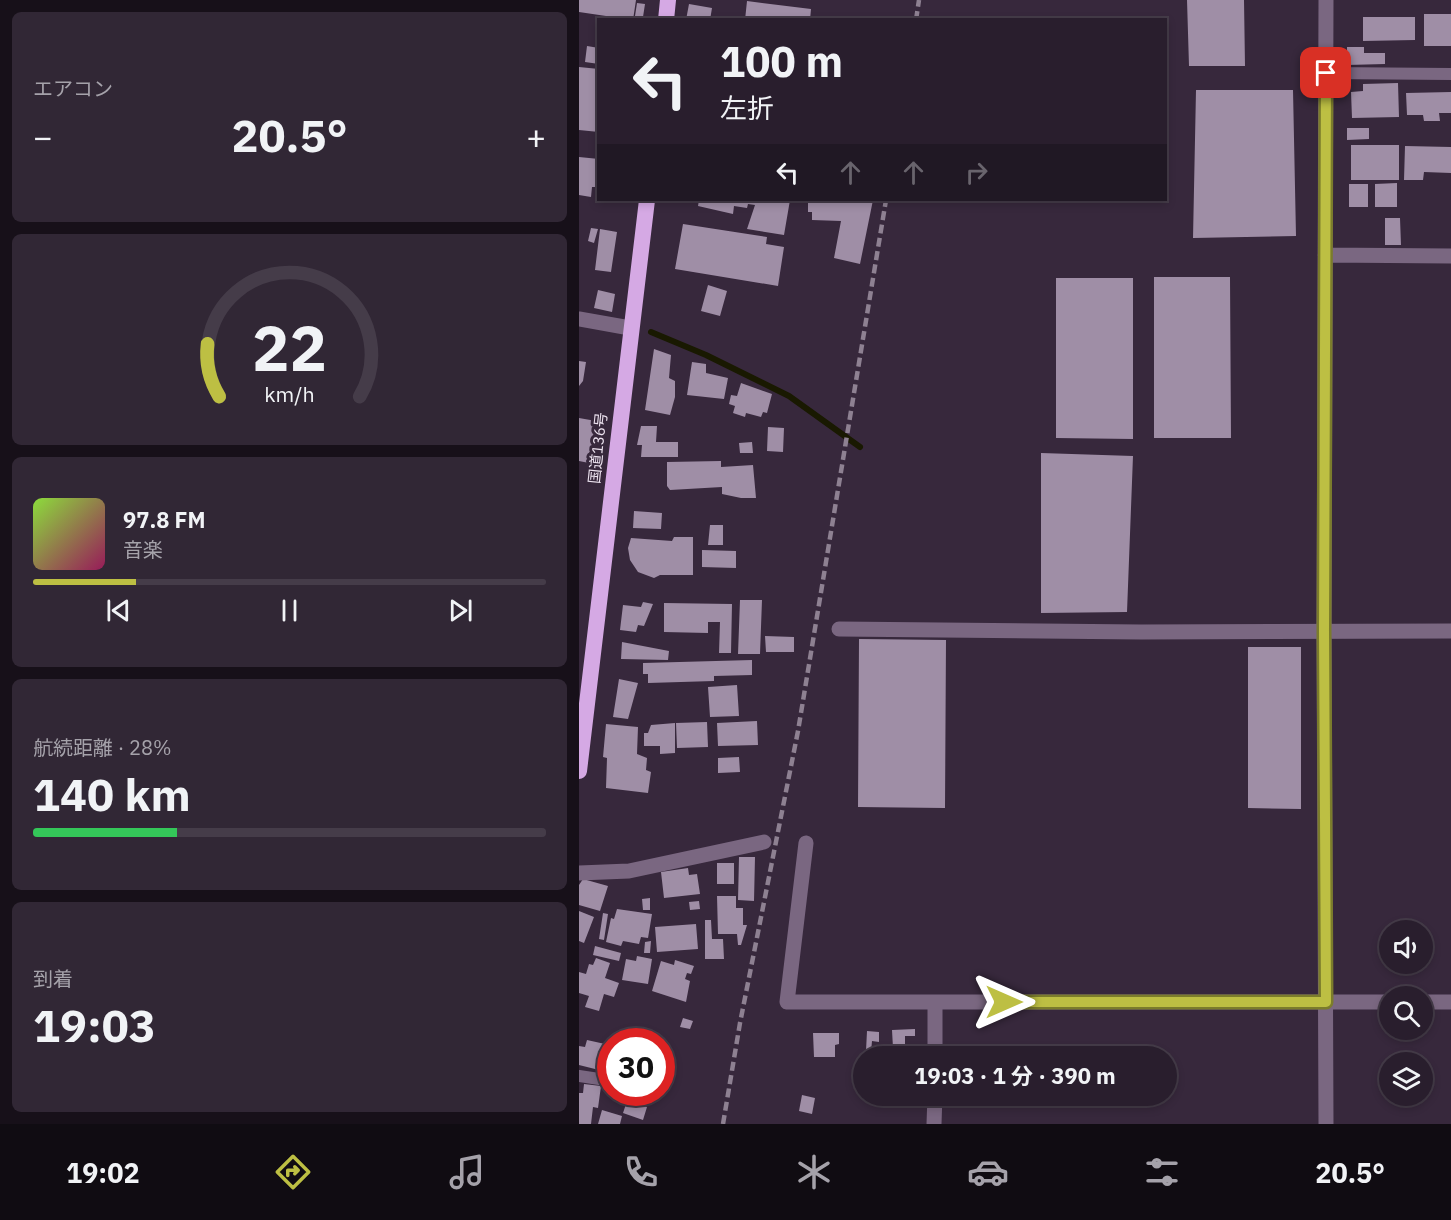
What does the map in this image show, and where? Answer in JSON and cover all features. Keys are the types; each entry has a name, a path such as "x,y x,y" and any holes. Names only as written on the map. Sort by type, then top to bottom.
{"highway":[{"path":"666,18 668,0"},
{"name":"国道136号","path":"579,771 584,689 647,201"}],"street":[{"path":"1326,0 1324,631 1326,1124"},
{"path":"1325,255 1451,256"},
{"path":"579,320 630,328"},
{"path":"839,629 1451,631"},
{"path":"579,873 629,871 764,842"},
{"path":"806,843 787,1002 1379,1002"},
{"path":"935,1002 935,1046"},
{"path":"1433,1002 1451,1002"},
{"path":"935,1106 935,1124"}],"lane":[{"path":"1326,73 1451,74"},
{"path":"579,1076 597,1079"}],"building":[{"path":"579,0 636,0 633,18 579,12"},
{"path":"1187,0 1244,0 1245,66 1189,66"},
{"path":"747,1 811,9 810,18 745,18"},
{"path":"637,3 645,4 643,17 635,16"},
{"path":"689,4 712,8 710,18 686,18"},
{"path":"1424,14 1451,14 1451,46 1424,46"},
{"path":"1363,17 1415,17 1415,40 1363,41"},
{"path":"587,46 597,48 597,64 585,62"},
{"path":"1347,47 1364,47 1364,53 1385,53 1385,64 1347,65"},
{"path":"579,67 597,69 597,132 579,130"},
{"path":"1398,83 1399,117 1352,118 1351,92 1363,91 1363,84"},
{"path":"1196,90 1293,90 1296,236 1193,238"},
{"path":"1451,92 1451,113 1439,113 1440,121 1424,121 1423,115 1407,115 1406,93"},
{"path":"1347,128 1369,128 1369,139 1347,140"},
{"path":"1351,145 1399,145 1399,180 1351,180"},
{"path":"1405,146 1451,147 1451,173 1424,172 1423,180 1404,180"},
{"path":"579,157 597,159 597,187 592,187 591,197 579,195"},
{"path":"1397,183 1397,207 1375,207 1375,184"},
{"path":"1349,184 1368,184 1368,207 1349,207"},
{"path":"699,201 790,201 784,235 747,229 755,205 748,204 747,208 734,206 733,214 698,206"},
{"path":"808,201 873,201 860,264 834,258 841,221 812,220 812,212 808,212"},
{"path":"1385,218 1400,218 1401,245 1385,245"},
{"path":"683,224 767,237 766,244 784,247 778,286 675,269"},
{"path":"591,228 598,229 594,243 588,241"},
{"path":"600,229 617,232 611,272 595,270"},
{"path":"1154,277 1230,277 1231,438 1154,438"},
{"path":"1056,278 1133,278 1133,439 1056,438"},
{"path":"708,285 727,291 720,316 701,311"},
{"path":"598,290 615,294 612,312 594,308"},
{"path":"654,349 671,355 669,378 675,381 675,397 670,415 645,410"},
{"path":"579,361 586,362 583,381 579,386"},
{"path":"692,362 706,364 706,373 728,378 724,399 687,395"},
{"path":"741,383 772,394 767,413 763,412 761,417 746,413 745,417 733,413 735,406 729,404 731,395 737,396"},
{"path":"579,418 596,421 589,463 579,461"},
{"path":"641,426 657,426 656,442 678,442 678,457 641,457 642,445 637,445"},
{"path":"768,427 784,428 783,452 767,451"},
{"path":"752,442 753,453 740,453 739,443"},
{"path":"1041,453 1133,456 1127,612 1041,613"},
{"path":"721,461 721,467 753,465 756,498 722,494 722,487 670,490 667,486 667,462"},
{"path":"634,511 662,513 661,529 633,528"},
{"path":"710,525 723,525 723,545 708,545"},
{"path":"674,537 693,537 693,575 660,575 654,578 638,572 630,560 628,548 631,538 672,541"},
{"path":"702,550 736,551 736,568 702,567"},
{"path":"740,600 762,600 760,654 738,654"},
{"path":"643,602 653,604 644,626 638,625 636,632 620,630 623,605 641,607"},
{"path":"664,603 732,604 731,653 719,653 720,622 708,622 708,633 664,632"},
{"path":"765,636 794,637 794,652 766,652"},
{"path":"859,639 946,640 945,808 858,807"},
{"path":"622,642 669,651 668,660 621,659"},
{"path":"1248,647 1301,647 1301,809 1248,808"},
{"path":"752,660 752,675 714,676 714,681 648,683 648,674 643,674 643,663"},
{"path":"619,679 638,683 628,719 613,717"},
{"path":"737,685 739,716 710,717 708,687"},
{"path":"757,721 758,745 718,746 717,723"},
{"path":"707,722 708,747 677,748 676,723"},
{"path":"675,723 675,753 660,754 660,746 644,746 644,733 648,733 651,725"},
{"path":"606,724 638,727 637,754 647,758 646,770 651,772 648,793 606,788 607,758 603,757"},
{"path":"739,757 740,772 718,773 718,758"},
{"path":"739,857 755,857 754,901 738,900"},
{"path":"717,863 734,863 734,884 717,884"},
{"path":"688,868 689,875 697,874 700,894 664,898 661,872"},
{"path":"583,879 608,886 600,911 579,905 579,885"},
{"path":"717,896 736,896 736,908 743,908 743,925 747,925 741,945 738,945 737,934 718,934"},
{"path":"650,898 650,910 643,910 642,899"},
{"path":"699,901 700,909 690,910 689,902"},
{"path":"617,909 652,914 648,938 641,937 639,944 623,941 621,946 606,942 611,918 614,919"},
{"path":"579,911 594,917 584,943 579,941"},
{"path":"603,913 608,914 604,940 599,939"},
{"path":"705,920 711,920 712,939 723,939 724,959 705,959"},
{"path":"696,924 698,949 657,952 655,927"},
{"path":"651,941 650,953 644,953 645,942"},
{"path":"595,946 621,953 619,961 593,955"},
{"path":"637,956 652,959 648,984 622,980 626,959 636,961"},
{"path":"596,958 610,963 605,978 619,983 614,997 604,994 599,1011 585,1007 589,996 579,993 579,972 586,974 589,964 593,965"},
{"path":"675,960 694,966 691,974 687,973 685,979 690,981 686,1002 652,991 661,961 674,965"},
{"path":"683,1018 693,1021 690,1029 680,1027"},
{"path":"915,1029 915,1036 905,1036 905,1046 893,1046 892,1030"},
{"path":"867,1031 879,1032 879,1042 872,1041 872,1046 866,1046"},
{"path":"813,1033 839,1033 839,1044 835,1045 835,1057 814,1057"},
{"path":"587,1040 597,1042 597,1070 579,1065 579,1046 585,1047"},
{"path":"584,1084 597,1086 598,1108 593,1107 591,1124 579,1124 579,1093 583,1093"},
{"path":"802,1095 815,1098 812,1114 799,1111"},
{"path":"625,1106 647,1107 643,1120 623,1113"},
{"path":"602,1110 622,1116 620,1124 598,1124"}],"waterway":[{"path":"651,332 706,355 789,396 860,447"}],"railway":[{"path":"916,18 919,0"},
{"path":"723,1124 740,1023 798,731 886,201"}],"route":[{"path":"1004,1002 1326,1002 1324,631 1326,73"}]}
